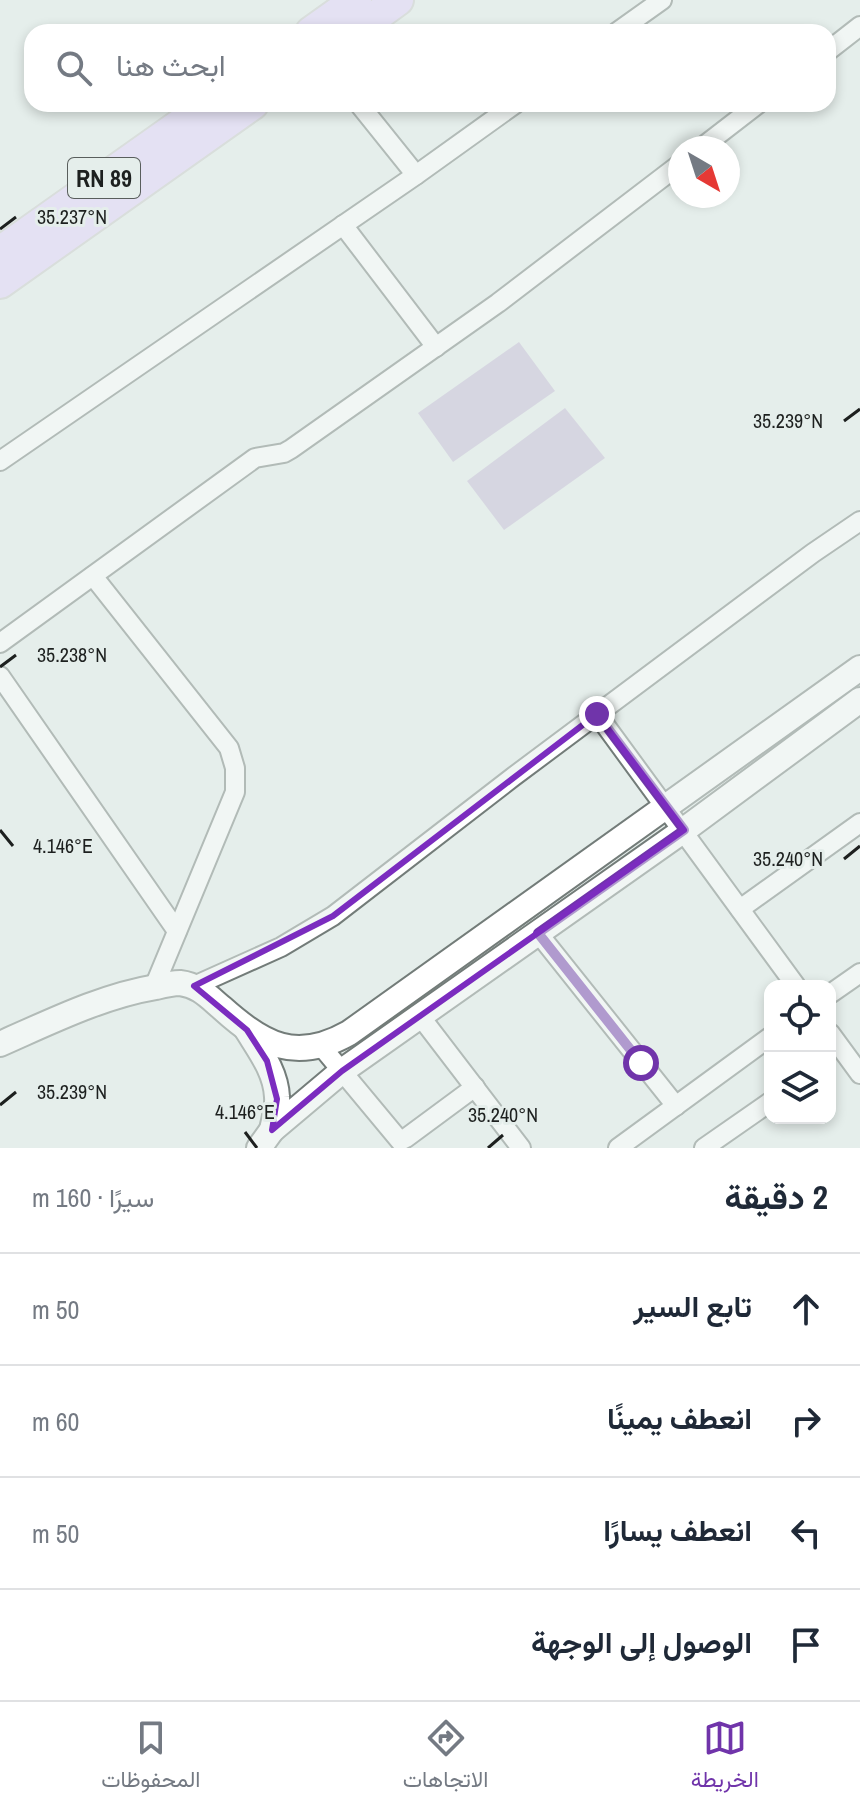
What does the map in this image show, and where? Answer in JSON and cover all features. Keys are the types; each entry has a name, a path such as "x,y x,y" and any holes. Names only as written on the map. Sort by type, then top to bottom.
{"main road":[{"path":"322,24 356,0"},
{"path":"365,24 398,0"},
{"name":"RN 89","path":"0,252 198,112"},
{"path":"0,283 242,112"}],"street":[{"path":"628,24 662,0"},
{"path":"836,45 860,26"},
{"path":"365,112 416,175"},
{"path":"0,461 504,112"},
{"path":"717,136 748,112"},
{"path":"0,643 255,458 291,449 498,303 668,173"},
{"path":"343,225 436,347"},
{"path":"194,986 281,947 333,916 597,714 860,521"},
{"path":"93,576 229,748 233,758 235,792 154,987"},
{"path":"0,1044 62,1016 138,990 178,983 194,986 247,1030 282,1046 295,1049 321,1046 349,1033 860,668"},
{"path":"0,676 177,931"},
{"path":"267,1141 342,1071 684,830 860,700"},
{"path":"597,714 792,980"},
{"path":"740,909 860,823"},
{"path":"538,933 676,1106"},
{"path":"836,990 860,973"},
{"path":"420,1016 521,1148"},
{"path":"247,1030 267,1061 275,1085 277,1099 267,1141"},
{"path":"618,1148 764,1041"},
{"path":"321,1046 400,1141 475,1087"},
{"path":"836,1055 860,1074"},
{"path":"704,1148 764,1106"}],"highlighted area":[{"path":"597,714 684,830 342,1071 272,1130 277,1099 267,1061 247,1030 194,986 333,916"}],"shaded area":[{"path":"519,342 555,391 453,462 418,413"},
{"path":"565,408 605,458 504,530 467,481"}],"route":[{"path":"597,714 684,830 538,933 641,1063"}]}
